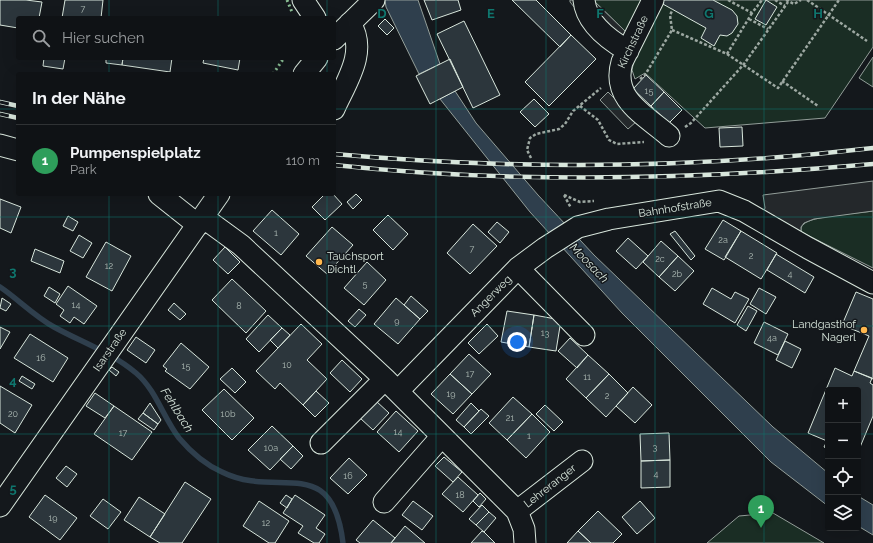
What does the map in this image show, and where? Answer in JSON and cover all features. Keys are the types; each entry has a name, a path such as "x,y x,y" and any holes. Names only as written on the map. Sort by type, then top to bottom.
{"street":[{"path":"303,0 314,16"},
{"path":"336,37 374,0"},
{"path":"584,0 585,10 607,38 628,51"},
{"name":"Kirchstraße","path":"653,0 619,73 621,90 625,98 669,136"},
{"path":"336,105 354,66 357,54 355,31 350,23"},
{"path":"306,72 315,60"},
{"path":"0,145 16,149"},
{"path":"162,196 201,221 224,232 258,260 392,385 517,511 524,529 524,543"},
{"name":"Isarstraße","path":"0,506 218,196"},
{"name":"Bahnhofstraße","path":"518,268 545,248 577,219 609,219 719,201 744,210 808,248 873,283"},
{"name":"Angerweg","path":"321,443 392,385 518,268 584,335"},
{"path":"384,502 442,436"},
{"name":"Lehreranger","path":"517,511 582,461"}],"path":[{"path":"728,0 752,13"},
{"path":"727,54 752,13 762,0"},
{"path":"775,0 785,6"},
{"path":"580,106 598,120 609,140 617,144 659,141 691,122 744,64 787,1 794,4 801,0"},
{"path":"807,0 867,41"},
{"path":"672,30 727,54 778,88 839,0"},
{"path":"645,75 672,30 670,15 673,9"},
{"path":"749,19 768,29"},
{"path":"782,81 818,106"},
{"path":"531,158 526,150 530,138 536,134 559,129 565,124 573,111 602,87"},
{"path":"564,195 577,219"}],"green space":[{"path":"593,0 642,0 626,32"},
{"path":"662,0 873,0 873,47 825,118 705,128 645,73 635,79 632,70 636,50"},
{"path":"873,57 873,87 859,78"},
{"path":"873,211 873,268 801,232 801,228 808,221 836,215"},
{"path":"773,513 824,543 707,543 739,516"}],"shaded area":[{"path":"570,0 593,0 626,32 612,53 570,2"},
{"path":"608,92 637,121 628,129 600,100"},
{"path":"873,181 873,211 814,219 804,223 801,227 801,232 763,212 765,208 763,195"}],"water":[{"path":"385,0 418,0 440,64 419,74 386,7"},
{"name":"Moosach","path":"455,91 476,123 538,195 594,255 773,427 825,470 825,504 771,462 622,313 530,212 440,99"},
{"path":"861,498 873,505 873,535 861,528"}],"building":[{"path":"0,0 26,0 42,2 39,16 16,16 16,28 0,25"},
{"path":"65,0 103,0 101,16 62,16"},
{"path":"424,0 458,0 461,10 432,20"},
{"path":"512,0 536,0 571,35 560,47"},
{"path":"662,0 713,0 732,10 737,16 738,24 732,33 727,36 720,35 714,46 701,38 706,28 661,3"},
{"path":"766,0 777,7 766,25 755,19"},
{"path":"385,19 394,28 387,35 378,26"},
{"path":"464,21 500,95 473,108 437,34"},
{"path":"571,35 596,59 549,106 525,82"},
{"path":"450,59 463,87 430,104 416,76"},
{"path":"44,60 65,60 63,69 43,66"},
{"path":"106,60 123,60 122,65 106,63"},
{"path":"123,60 172,60 170,72 122,65"},
{"path":"204,60 240,60 238,70 203,63"},
{"path":"646,75 664,92 651,106 633,89"},
{"path":"664,92 682,110 669,123 651,106"},
{"path":"534,99 549,114 535,127 520,112"},
{"path":"742,127 743,146 720,147 719,128"},
{"path":"356,194 362,200 353,209 347,202"},
{"path":"323,196 335,196 342,204 325,220 312,207"},
{"path":"0,199 21,207 11,233 0,228"},
{"path":"272,210 299,234 281,255 253,231"},
{"path":"388,215 408,234 393,250 373,230"},
{"path":"68,216 78,222 73,231 63,226"},
{"path":"723,220 741,231 724,260 705,249"},
{"path":"497,222 509,232 500,243 488,232"},
{"path":"473,224 497,246 470,274 447,253"},
{"path":"332,227 353,245 327,274 306,256"},
{"path":"675,231 695,256 691,260 670,234"},
{"path":"741,231 777,253 761,279 725,257"},
{"path":"79,235 92,243 83,258 70,251"},
{"path":"628,238 648,256 636,269 616,251"},
{"path":"661,241 678,256 659,277 643,262"},
{"path":"106,242 131,256 112,291 86,277"},
{"path":"225,247 240,262 228,274 213,260"},
{"path":"35,249 64,261 60,273 31,261"},
{"path":"776,254 814,277 805,293 767,270"},
{"path":"678,256 694,271 675,291 659,277"},
{"path":"367,262 386,280 364,305 344,288"},
{"path":"232,279 266,311 246,333 212,300"},
{"path":"68,286 97,306 84,324 74,317 70,323 60,316 64,310 56,304"},
{"path":"49,287 60,294 55,303 44,296"},
{"path":"712,288 731,299 735,292 749,299 735,323 703,304"},
{"path":"759,288 776,297 766,314 750,304"},
{"name":"Landgasthof Nagerl","path":"856,292 873,299 873,379 854,371 869,336 842,325"},
{"path":"411,296 428,311 420,319 404,305"},
{"path":"2,298 11,304 6,311 0,308"},
{"path":"396,298 420,319 398,344 374,324"},
{"path":"174,303 186,314 180,320 168,310"},
{"path":"748,306 757,311 746,331 737,325"},
{"path":"359,309 366,315 355,327 348,321"},
{"path":"507,311 534,315 529,347 501,342"},
{"path":"268,315 282,328 259,352 246,339"},
{"path":"534,315 561,320 556,351 529,347"},
{"path":"764,322 788,334 778,355 754,343"},
{"path":"301,324 322,344 307,360 327,379 303,405 280,383 275,389 256,371"},
{"path":"487,324 498,336 479,354 468,343"},
{"path":"0,327 10,332 0,349"},
{"path":"282,328 290,335 278,348 270,340"},
{"path":"30,334 68,358 53,382 14,358"},
{"path":"136,337 155,350 146,363 127,350"},
{"path":"570,338 588,355 577,368 558,351"},
{"path":"785,341 801,349 792,368 776,360"},
{"path":"181,343 209,367 190,389 165,371 167,369 163,366"},
{"path":"469,354 491,374 472,394 450,374"},
{"path":"588,355 609,374 586,398 566,379"},
{"path":"342,360 362,379 350,392 330,373"},
{"path":"112,367 119,372 116,376 109,370"},
{"path":"232,368 246,382 235,393 220,379"},
{"path":"835,368 852,376 854,371 872,378 870,383 873,385 873,416 861,445 861,387 827,387"},
{"path":"450,374 472,394 453,414 431,394"},
{"path":"609,374 628,393 606,417 586,398"},
{"path":"22,376 35,384 32,389 19,381"},
{"path":"0,386 32,405 15,433 0,423"},
{"path":"633,387 652,405 635,423 616,406"},
{"path":"224,389 254,418 232,440 202,410"},
{"path":"316,391 329,403 315,417 303,405"},
{"path":"825,392 825,440 808,433"},
{"path":"95,393 114,406 105,418 86,406"},
{"path":"513,397 532,414 507,440 489,423"},
{"path":"376,401 389,413 373,430 360,418"},
{"path":"150,403 161,420 158,424 143,413"},
{"path":"471,403 479,411 464,427 456,420"},
{"path":"545,405 563,422 554,431 536,414"},
{"path":"114,406 152,432 132,460 94,434"},
{"path":"481,409 489,416 471,434 464,427"},
{"path":"396,411 418,431 399,452 377,432"},
{"path":"143,413 158,424 154,430 138,419"},
{"path":"532,414 550,432 526,458 507,440"},
{"path":"272,426 293,446 270,470 248,450"},
{"path":"669,433 670,460 641,461 640,434"},
{"path":"293,446 303,456 291,469 280,459"},
{"path":"444,457 462,472 453,482 435,466"},
{"path":"349,458 367,475 348,494 330,478"},
{"path":"670,460 670,487 641,488 641,461"},
{"path":"66,466 77,474 67,487 56,478"},
{"path":"458,477 478,495 463,512 442,494"},
{"path":"185,482 211,499 182,543 160,543 150,537"},
{"path":"480,493 486,499 479,507 473,501"},
{"path":"45,495 77,518 60,540 29,517"},
{"path":"286,495 292,499 287,508 280,503"},
{"path":"295,495 325,515 316,528 325,534 319,543 314,543 298,533 303,526 283,513"},
{"path":"139,497 165,514 150,537 124,520"},
{"path":"103,499 121,512 108,529 90,516"},
{"path":"259,501 289,521 275,543 269,543 243,526"},
{"path":"413,501 433,516 422,530 402,515"},
{"path":"640,501 655,518 637,534 622,517"},
{"path":"482,505 489,512 476,525 469,519"},
{"path":"598,511 622,534 613,543 591,543 578,531"},
{"path":"489,512 496,518 484,532 476,525"},
{"path":"373,520 395,538 391,543 360,543 356,540"},
{"path":"405,526 425,543 391,543"},
{"path":"482,531 484,532 495,543 471,543"},
{"path":"578,531 591,543 567,543"}],"waterway":[{"name":"Fehlbach","path":"0,287 47,323 106,353 136,373 149,387 179,438 193,453 210,466 243,479 263,482 299,484 315,487 327,497 337,515 343,543"}],"railway":[{"path":"0,102 16,106"},
{"path":"0,114 16,118"},
{"path":"336,154 469,163 604,165 738,160 873,148"},
{"path":"336,165 469,175 604,178 738,174 873,164"}],"hedge":[{"path":"287,0 292,12"},
{"path":"274,72 283,60"}],"place":[{"name":"Tauchsport Dichtl","path":"319,262"},
{"name":"Landgasthof Nagerl","path":"864,330"},
{"name":"Pumpenspielplatz","path":"761,528"}]}
